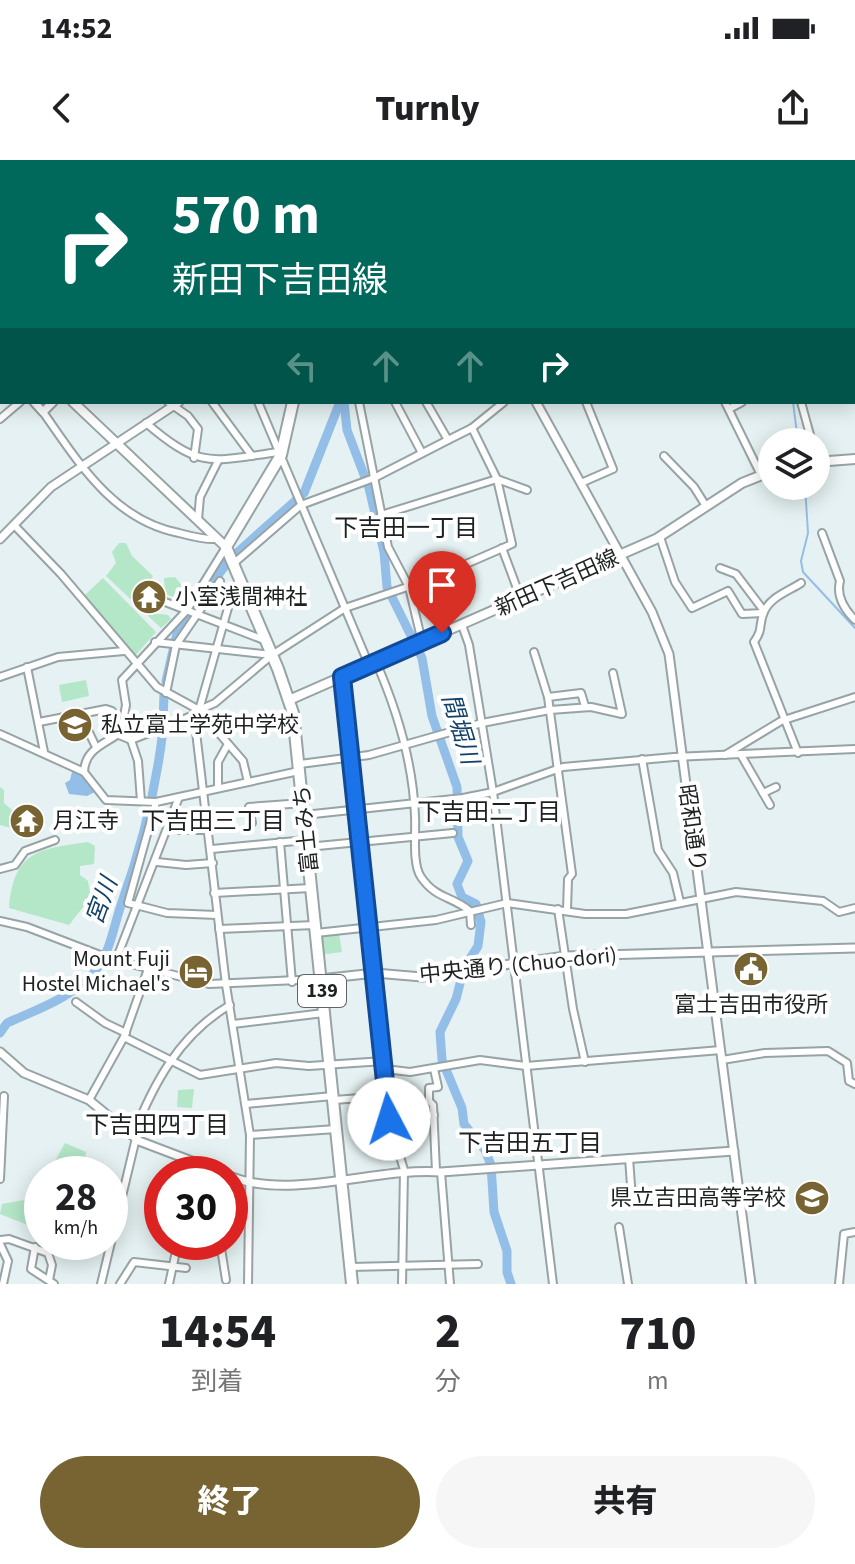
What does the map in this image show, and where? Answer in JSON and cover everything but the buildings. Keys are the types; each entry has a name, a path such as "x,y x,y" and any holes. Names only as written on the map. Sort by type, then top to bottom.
{"highway":[{"path":"230,556 280,453 292,404"},
{"name":"富士みち","path":"230,556 289,700 300,767 352,1284"}],"main road":[{"path":"75,404 198,520 230,556"},
{"path":"830,461 855,459"},
{"name":"新田下吉田線","path":"289,700 621,556 660,537 758,474"}],"street":[{"path":"0,419 18,404"},
{"path":"36,404 81,466 135,519 168,531 216,539"},
{"path":"43,412 51,404"},
{"path":"0,539 51,487 172,404"},
{"path":"174,404 198,429 194,458"},
{"path":"213,404 252,456"},
{"path":"259,404 405,745 415,803 419,874 438,896 456,900 475,910"},
{"path":"359,404 369,479 388,547 409,587 418,643"},
{"path":"396,404 422,453"},
{"path":"427,404 448,440"},
{"path":"84,772 87,759 96,747 119,735 124,725 126,705 122,680 187,610 230,556 300,504 369,479 422,453 472,428 502,404"},
{"name":"昭和通り","path":"537,404 652,612 669,654 751,1284"},
{"path":"581,483 613,469 587,404"},
{"path":"802,404 808,428"},
{"path":"727,406 758,469"},
{"path":"146,423 174,447 194,458 218,461 280,453"},
{"path":"119,735 131,740 215,703 272,655 345,608 409,587 512,544 497,479 472,428"},
{"path":"664,456 694,487 706,506"},
{"path":"198,520 200,497 218,461"},
{"path":"381,515 497,479 527,490"},
{"path":"14,525 61,574 135,664 166,693 196,712 228,744 243,761 248,782"},
{"path":"822,533 840,581 837,589 843,605 855,620"},
{"path":"660,537 675,582 692,608 728,591 742,614 764,612 801,583"},
{"path":"502,548 521,599"},
{"path":"720,568 736,574 764,612 762,632 754,642 798,753"},
{"path":"166,693 176,645 220,581"},
{"path":"160,600 266,640"},
{"path":"228,608 196,712 214,893 250,1135 248,1284"},
{"path":"462,625 469,645 493,792 553,1284"},
{"path":"155,642 272,655"},
{"path":"0,677 58,657 124,651"},
{"path":"534,652 548,697 572,874 568,879 567,910"},
{"path":"27,667 44,752"},
{"path":"0,734 84,772 106,800 150,801 248,782 300,767 352,759 482,723 550,710 585,706 622,714 613,673"},
{"path":"342,677 371,927 388,1116 404,1170 402,1284"},
{"path":"548,697 581,693 585,706"},
{"path":"725,755 785,720 855,697"},
{"path":"39,722 112,711"},
{"path":"80,714 96,747"},
{"path":"131,740 150,801 128,903 185,915 217,915"},
{"path":"218,788 218,762 228,744"},
{"path":"304,815 493,792 558,772 563,767 642,759 855,749"},
{"path":"741,755 770,805"},
{"path":"642,759 658,850 673,873 680,902"},
{"path":"763,793 776,787"},
{"path":"116,960 157,862 179,797"},
{"path":"252,823 249,807 303,803"},
{"path":"169,826 180,830 209,830"},
{"path":"212,849 280,842 360,843 453,833"},
{"path":"0,869 15,865 25,851 55,840"},
{"path":"280,842 292,982"},
{"path":"157,862 186,865 213,863"},
{"path":"214,893 312,888"},
{"path":"219,929 371,927 436,920 507,903 626,914 680,902 751,892 823,901 839,912 855,908"},
{"path":"558,909 585,1062"},
{"path":"471,925 475,910"},
{"name":"中央通り (Chuo-dori)","path":"1,923 100,956 226,985 375,973 422,977 565,956 855,948"},
{"path":"89,1100 125,1035 148,969"},
{"path":"76,1002 125,1035 200,1075 276,1063 384,1065 410,1072 480,1060 526,1066 721,1050"},
{"path":"101,1284 134,1137 145,1104 171,1060 200,1026 230,1005"},
{"path":"233,1024 324,1013"},
{"path":"722,1060 765,1053 828,1051 847,1063 849,1081 855,1084"},
{"path":"0,1052 24,1073 89,1100 134,1137 181,1156"},
{"path":"435,1069 438,1087 429,1088 450,1284"},
{"path":"0,1179 4,1096"},
{"path":"246,1104 387,1096"},
{"path":"388,1116 434,1115"},
{"path":"250,1135 336,1129"},
{"path":"249,1184 341,1181 404,1170 438,1172 734,1151"},
{"path":"629,1158 632,1199"},
{"path":"619,1227 628,1284"},
{"path":"839,1284 844,1234 855,1232"},
{"path":"0,1242 24,1245"},
{"path":"0,1242 8,1261 3,1284"},
{"path":"33,1260 31,1269 51,1282"},
{"path":"50,1260 51,1282"},
{"path":"169,1284 174,1260"},
{"path":"223,1260 226,1280"},
{"path":"120,1284 134,1262 186,1268"},
{"path":"350,1267 478,1264"}],"green space":[{"path":"119,543 126,543 132,556 153,576 149,584 135,592 135,597 150,613 168,615 171,619 161,628 106,576 116,563 112,552"},
{"path":"175,577 184,588 184,601 165,594 164,578"},
{"path":"103,578 156,632 135,656 85,595"},
{"path":"86,680 89,696 62,702 59,685"},
{"path":"0,787 4,790 4,803 12,810 11,828 0,825"},
{"path":"88,842 95,846 94,864 80,866 80,875 88,881 91,897 69,925 9,908 16,875 32,856 55,847"},
{"path":"339,933 342,952 319,955 318,936"},
{"path":"194,1089 192,1108 177,1107 178,1090"},
{"path":"65,1143 86,1152 85,1156 58,1156"},
{"path":"24,1200 24,1223 0,1214 2,1204"}],"water":[{"path":"73,768 95,792 87,796 69,794 65,783 70,780"}],"waterway":[{"name":"宮川","path":"166,681 178,629 230,559 304,493 339,404"},
{"name":"間堀川","path":"344,404 347,430 369,488 384,552 387,587 422,658 432,716 457,787 458,837 468,861 457,884 462,897 476,904 481,922 478,946 464,968 456,999 440,1032 442,1060 462,1108 464,1124 485,1150 491,1165 494,1212 507,1251 507,1272 511,1284"},
{"path":"793,404 796,428"},
{"path":"806,500 808,533 801,561 803,572 855,628"},
{"name":"宮川","path":"163,723 164,694"},
{"name":"宮川","path":"0,1033 7,1023 74,990 92,975 103,958 142,839 163,730"}],"place":[{"name":"小室浅間神社","path":"149,597"},
{"name":"私立富士学苑中学校","path":"75,725"},
{"name":"月江寺","path":"27,821"},
{"name":"富士吉田市役所","path":"751,969"},
{"name":"Mount Fuji Hostel Michael's","path":"196,972"},
{"name":"県立吉田高等学校","path":"812,1198"}],"district":[{"name":"下吉田一丁目","path":"406,528"},
{"name":"下吉田二丁目","path":"489,812"},
{"name":"下吉田三丁目","path":"213,821"},
{"name":"下吉田四丁目","path":"157,1125"},
{"name":"下吉田五丁目","path":"530,1143"}],"route":[{"path":"389,1119 371,927 342,677 442,633"}]}
